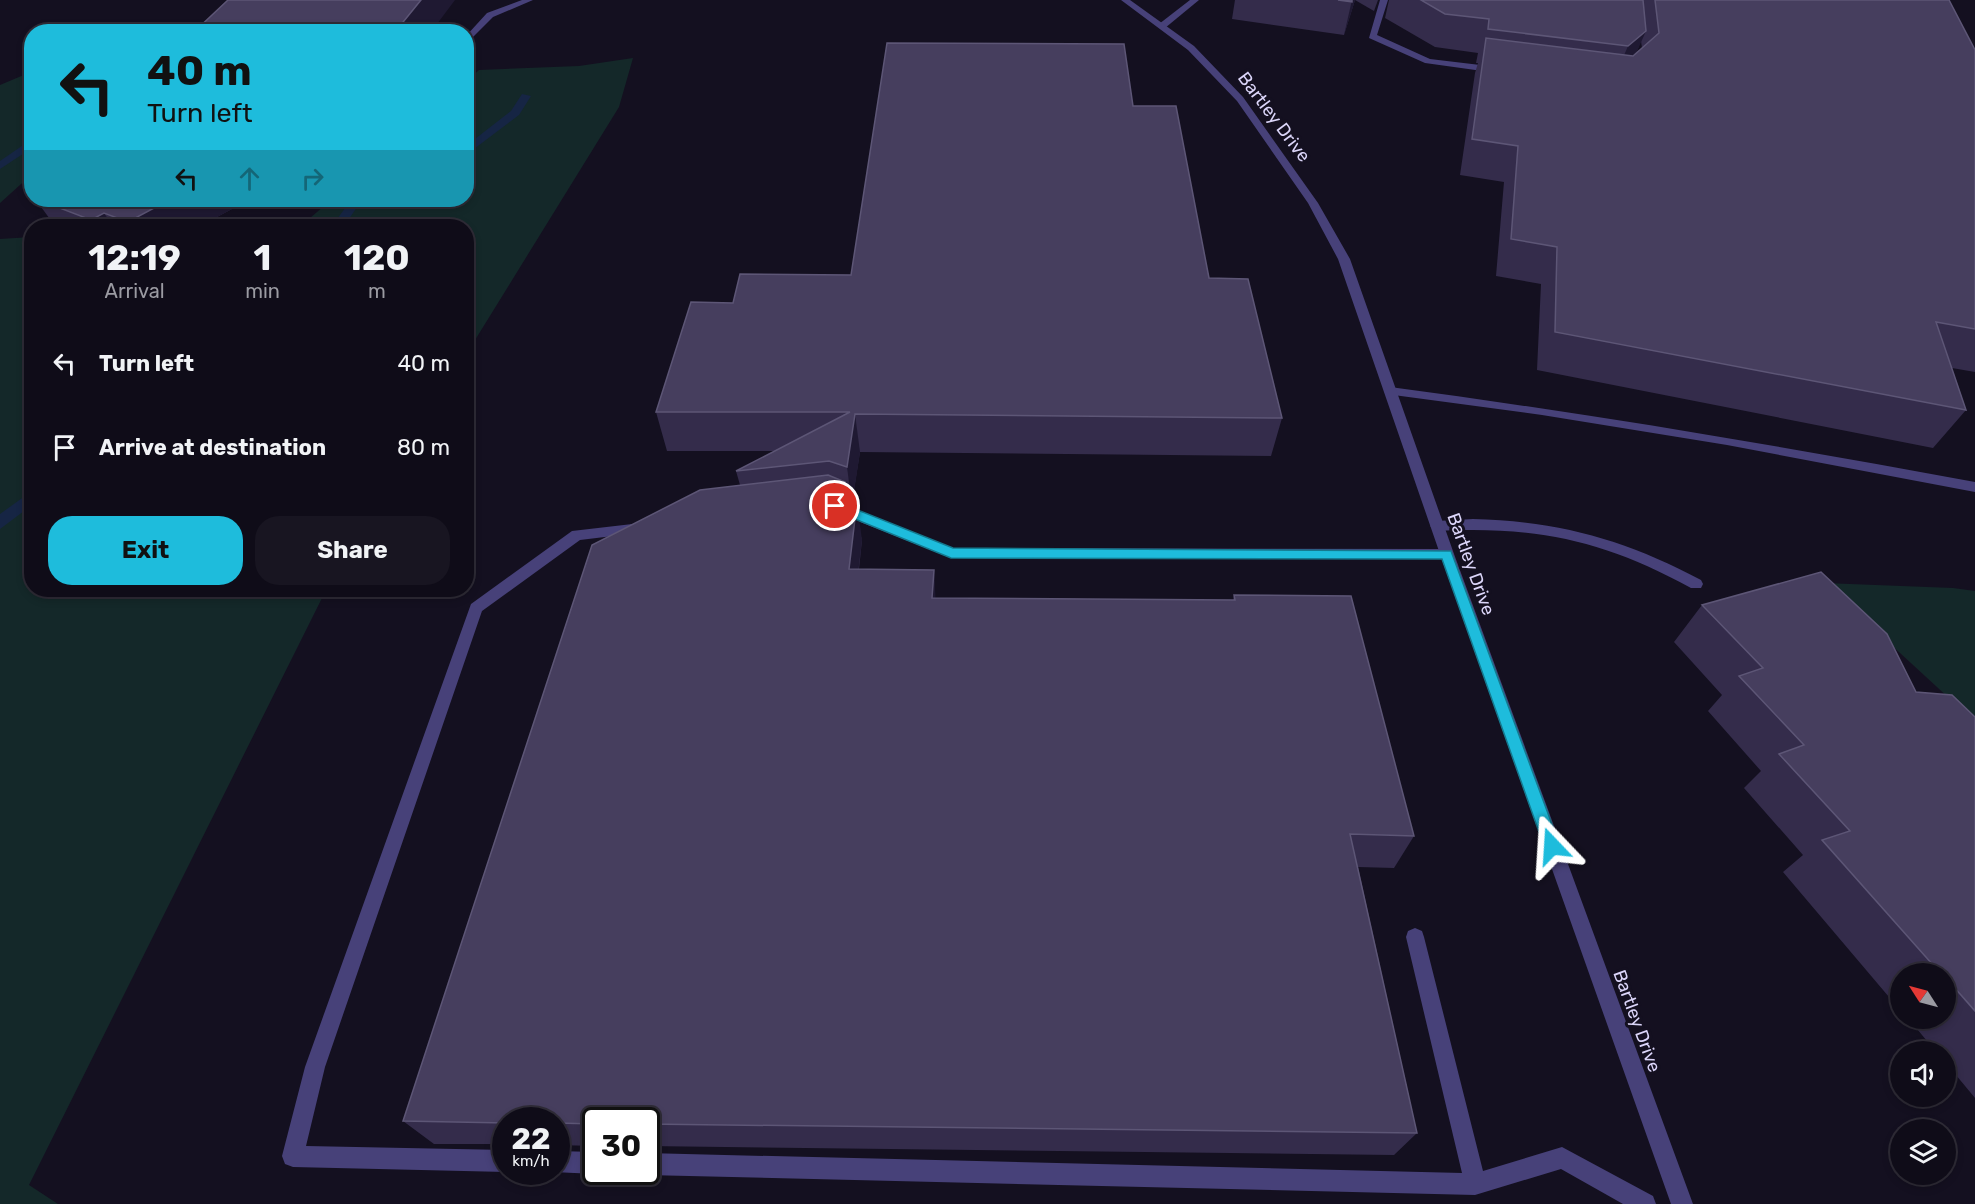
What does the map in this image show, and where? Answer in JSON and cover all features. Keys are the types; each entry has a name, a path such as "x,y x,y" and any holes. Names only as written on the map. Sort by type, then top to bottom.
{"street":[{"path":"474,33 490,15 529,0"},
{"name":"Bartley Drive","path":"1125,0 1191,48 1240,99 1313,203 1344,259 1447,554 1682,1204"},
{"path":"1162,26 1195,0"},
{"path":"1384,0 1372,36 1428,61 1510,72"},
{"path":"1390,391 1542,411 1716,439 1975,487"},
{"path":"823,507 835,506 951,553 1447,554"},
{"path":"1437,526 1482,522 1524,524 1564,531 1641,554 1696,584"},
{"path":"492,1161 294,1156 315,1067 476,608 577,535 659,526"},
{"path":"1415,937 1474,1184"},
{"path":"660,1164 1474,1184 1562,1158 1645,1204"}],"green space":[{"path":"633,58 619,107 474,342 474,219 309,219 323,207 474,207 474,75 479,70 579,66"},
{"path":"24,75 24,181 0,203 0,85"},
{"path":"24,237 24,597 323,597 29,1185 58,1204 0,1204 0,239"},
{"path":"1824,583 1953,588 1975,591 1975,722"}],"building":[{"path":"228,0 421,0 402,24 202,24"},
{"path":"1421,0 1643,0 1646,31 1628,46 1488,29 1489,19 1445,14"},
{"path":"1655,0 1949,0 1975,50 1975,329 1936,322 1966,410 1555,332 1557,247 1511,239 1518,146 1472,139 1486,38 1633,56 1659,33"},
{"path":"887,43 1124,44 1133,106 1176,106 1209,278 1248,279 1282,418 855,414 847,467 829,461 736,471 850,412 656,412 691,302 733,303 740,274 851,275"},
{"path":"57,207 156,207 134,219 120,219 104,213 88,219"},
{"path":"828,475 845,482 841,502 857,502 849,569 934,570 932,598 1235,600 1234,595 1351,596 1414,836 1350,834 1417,1133 660,1124 660,1107 582,1107 582,1124 570,1123 570,1107 492,1107 492,1123 403,1121 592,545 700,490"},
{"path":"1821,572 1887,634 1916,692 1952,695 1975,717 1975,1011 1956,989 1956,963 1931,963 1822,840 1850,831 1779,754 1804,745 1739,676 1763,668 1702,605"}],"waterway":[{"path":"474,146 515,113 526,96"},
{"path":"0,166 24,148"},
{"path":"343,219 351,207"},
{"path":"0,523 24,503"}],"route":[{"path":"835,506 951,553 1447,554 1552,846"}]}
